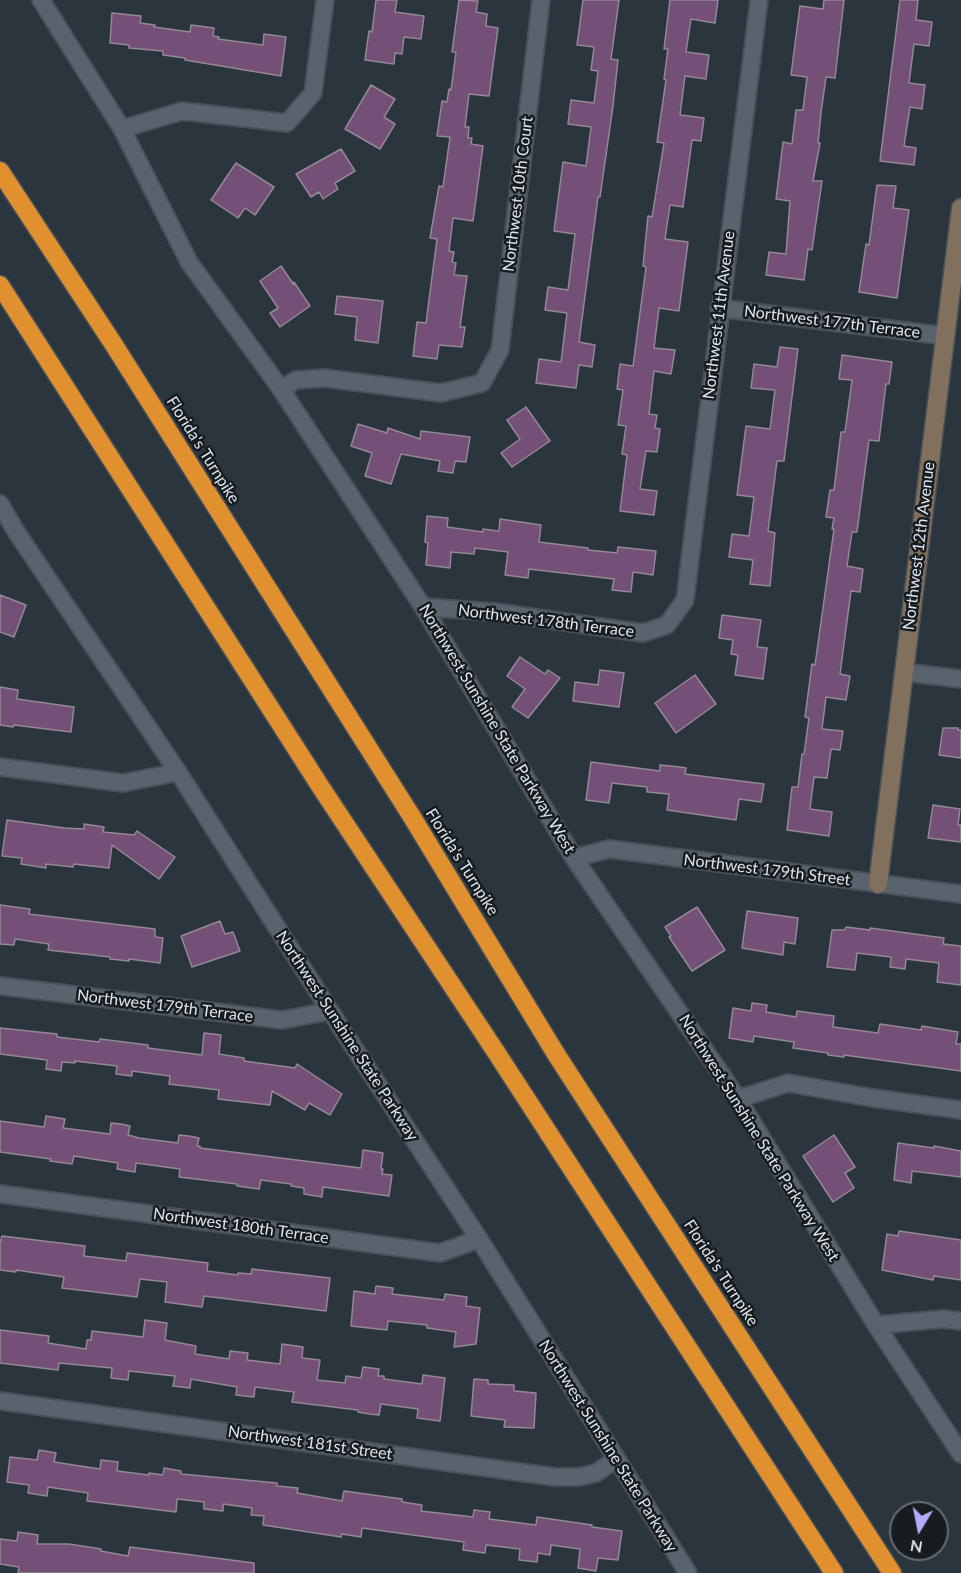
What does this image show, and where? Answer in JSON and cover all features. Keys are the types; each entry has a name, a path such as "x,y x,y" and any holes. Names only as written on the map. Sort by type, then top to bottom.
{"highway":[{"name":"Florida's Turnpike","path":"0,171 114,345 399,797 556,1054 892,1573"},
{"path":"0,285 322,789 503,1062 834,1573"}],"street":[{"name":"Northwest Sunshine State Parkway West","path":"41,0 122,129 189,262 281,389 423,607 574,858 738,1099 876,1325 961,1454"},
{"path":"122,129 182,111 286,123 313,93 325,0"},
{"name":"Northwest 10th Court","path":"281,389 296,380 324,378 441,393 482,383 500,350 541,0"},
{"name":"Northwest 11th Avenue","path":"667,625 685,600 719,308 759,0"},
{"name":"Northwest 12th Avenue","path":"878,884 961,208"},
{"name":"Northwest 177th Terrace","path":"719,308 945,336"},
{"name":"Northwest Sunshine State Parkway","path":"0,504 17,533 178,772 479,1239 688,1573"},
{"path":"0,534 17,533"},
{"name":"Northwest 178th Terrace","path":"423,607 494,612 643,633 667,625"},
{"path":"904,672 961,680"},
{"path":"0,767 123,783 178,772"},
{"name":"Northwest 179th Street","path":"574,858 609,849 961,894"},
{"name":"Northwest 179th Terrace","path":"0,986 282,1020 330,1011"},
{"path":"738,1099 788,1083 961,1110"},
{"name":"Northwest 180th Terrace","path":"0,1194 440,1253 479,1239"},
{"path":"876,1325 943,1319 961,1321"},
{"name":"Northwest 181st Street","path":"0,1401 555,1477 579,1477 596,1473 616,1459"}],"building":[{"path":"376,0 397,0 395,12 424,16 421,39 404,37 402,54 395,53 394,64 365,60 369,31 372,32"},
{"path":"459,0 478,1 476,12 487,14 486,26 498,28 489,96 469,94 465,127 469,127 468,138 472,138 471,144 483,146 473,221 453,218 449,251 454,252 452,262 456,263 454,275 467,276 460,327 465,327 462,347 439,345 437,359 413,356 417,322 426,323 437,239 430,238 439,186 443,187 450,137 437,136 442,101 447,102 449,89 451,90 456,52 452,52"},
{"path":"583,0 619,0 611,59 618,60 579,342 595,345 592,367 579,365 576,388 536,383 539,359 561,362 567,313 545,310 548,287 568,290 575,234 554,231 563,162 586,166 591,127 568,124 571,100 594,103 598,71 591,70 594,47 577,45"},
{"path":"670,0 718,0 715,23 691,19 686,52 709,55 706,79 685,76 680,115 704,118 701,141 692,140 683,207 670,205 665,239 688,242 679,311 659,308 654,348 675,350 671,374 654,371 649,414 657,415 655,428 660,429 657,452 646,451 640,489 657,491 654,515 620,511 627,455 622,454 626,426 618,425 623,390 617,389 620,364 633,366 646,267 643,266 648,216 652,217 664,143 657,142 666,80 664,79 668,49 664,49"},
{"path":"824,0 844,0 835,78 826,77 821,113 818,143 820,143 813,181 822,181 812,250 808,249 804,280 766,275 769,252 786,254 790,201 776,199 783,142 792,144 796,110 803,110 807,77 791,75 800,6 823,9"},
{"path":"900,0 918,0 916,20 932,22 929,46 914,44 909,83 925,85 922,109 910,107 904,146 916,148 914,165 880,161"},
{"path":"112,13 141,16 140,23 155,25 154,27 190,32 191,25 214,28 213,36 219,37 218,39 263,45 264,34 286,37 281,76 185,60 185,58 163,55 163,51 129,48 129,45 110,43"},
{"path":"371,85 395,99 384,117 395,124 380,149 345,129"},
{"path":"341,149 355,171 335,183 338,189 323,199 319,192 311,197 296,174"},
{"path":"236,163 274,187 255,215 245,208 238,218 211,200"},
{"path":"877,185 896,186 893,208 909,210 897,298 859,292 866,244 869,245"},
{"path":"281,266 310,306 280,327 270,313 278,308 260,281"},
{"path":"337,296 383,301 378,343 355,340 357,317 335,314"},
{"path":"780,347 798,349 784,461 777,461 768,531 775,533 770,586 750,584 753,560 729,557 732,534 749,536 754,497 737,495 746,426 770,429 775,390 751,388 754,364 777,367"},
{"path":"842,355 892,362 889,384 886,384 879,441 869,440 857,532 852,532 847,566 863,569 860,592 851,591 840,674 850,676 846,700 826,697 822,729 843,731 840,750 831,749 827,778 814,777 810,809 832,812 829,836 787,830 792,787 798,787 802,754 804,754 809,718 805,717 812,664 815,665 834,529 832,529 834,518 826,517 830,490 834,490 841,432 845,432 852,380 839,379"},
{"path":"526,407 550,441 512,467 501,453 520,439 507,420"},
{"path":"358,424 387,433 388,428 420,439 421,431 470,437 466,462 455,461 453,473 438,471 440,461 401,454 391,484 365,476 372,453 351,446"},
{"path":"427,516 448,518 447,527 483,532 483,529 499,531 500,519 541,525 539,542 588,548 588,550 617,553 618,547 656,551 653,575 633,572 631,592 612,590 614,579 529,569 528,578 505,575 508,552 475,548 474,554 451,552 450,568 426,565"},
{"path":"0,595 26,605 14,637 0,632"},
{"path":"722,615 761,620 757,647 767,648 763,679 735,675 738,655 731,654 733,640 719,638"},
{"path":"520,657 545,674 548,670 560,678 528,718 512,707 525,689 507,676"},
{"path":"600,670 624,673 619,707 573,701 575,682 598,685"},
{"path":"695,675 716,704 676,733 655,703"},
{"path":"0,687 18,690 17,699 74,707 71,732 0,725"},
{"path":"943,728 961,730 961,758 939,755"},
{"path":"591,762 660,771 660,765 680,767 686,768 685,774 764,784 761,802 739,799 736,820 667,810 669,794 647,792 647,787 612,783 609,803 586,800"},
{"path":"933,805 960,809 958,825 961,825 961,842 928,838"},
{"path":"7,820 64,828 84,829 84,824 104,827 103,832 134,835 137,831 175,857 159,879 112,845 109,868 46,864 46,868 21,864 22,858 2,856"},
{"path":"0,905 30,909 29,914 155,929 155,937 163,938 160,963 48,950 49,944 15,939 14,945 0,944"},
{"path":"697,907 725,950 692,971 669,937 671,936 665,927"},
{"path":"747,911 798,918 795,944 784,942 783,955 742,948"},
{"path":"220,921 225,934 233,932 240,951 192,967 181,936"},
{"path":"846,927 944,938 943,944 961,946 961,985 937,982 939,963 906,959 905,969 890,967 891,957 857,953 855,970 827,967 832,930 845,930"},
{"path":"752,1003 767,1005 766,1012 796,1017 797,1011 834,1016 833,1027 878,1033 880,1024 921,1030 922,1026 958,1032 956,1044 961,1044 961,1071 844,1055 844,1057 828,1055 828,1053 793,1048 794,1042 754,1036 753,1042 729,1038 733,1008 751,1011"},
{"path":"0,1028 57,1034 57,1037 99,1042 100,1039 148,1045 148,1048 202,1055 204,1033 221,1035 219,1054 244,1058 244,1061 295,1068 297,1064 342,1094 330,1115 309,1103 305,1110 272,1091 270,1105 218,1099 219,1090 169,1084 170,1076 132,1071 132,1076 116,1074 117,1066 75,1061 75,1063 62,1062 61,1071 46,1069 47,1060 0,1054"},
{"path":"46,1116 65,1119 63,1128 110,1134 111,1123 121,1124 130,1126 128,1135 139,1138 178,1143 179,1135 189,1136 199,1138 197,1146 200,1148 361,1168 363,1150 383,1153 382,1174 392,1175 389,1196 323,1187 322,1197 304,1194 304,1188 291,1186 291,1184 261,1180 259,1189 179,1177 180,1169 136,1163 135,1172 117,1169 118,1163 74,1156 72,1164 0,1152 0,1121 44,1127"},
{"path":"834,1135 855,1167 845,1173 854,1188 833,1202 803,1156"},
{"path":"898,1143 961,1151 961,1177 912,1171 911,1183 894,1180"},
{"path":"899,1231 961,1240 961,1280 934,1276 933,1280 882,1270 887,1234 898,1236"},
{"path":"2,1236 85,1246 84,1256 126,1261 127,1253 208,1263 207,1271 238,1275 238,1273 251,1274 252,1269 330,1278 326,1311 204,1296 202,1307 165,1302 167,1282 140,1279 137,1297 62,1288 64,1277 0,1270"},
{"path":"376,1286 393,1288 392,1294 444,1300 445,1294 467,1297 466,1306 480,1308 476,1344 454,1347 456,1332 427,1328 427,1325 388,1321 387,1330 351,1326 354,1291 375,1294"},
{"path":"145,1320 167,1323 165,1340 196,1346 195,1354 229,1359 230,1351 248,1353 247,1360 280,1364 282,1344 303,1347 302,1358 320,1360 317,1380 345,1383 346,1376 361,1378 363,1367 379,1369 378,1376 384,1376 384,1379 422,1384 423,1375 445,1378 440,1421 417,1418 418,1409 381,1404 379,1415 358,1412 358,1410 292,1402 294,1392 255,1387 254,1397 236,1395 237,1387 191,1379 190,1388 173,1386 175,1376 129,1371 128,1380 111,1378 112,1368 59,1363 58,1370 0,1363 0,1330 49,1336 48,1343 86,1349 87,1340 91,1340 92,1331 143,1337"},
{"path":"474,1379 488,1380 488,1384 514,1385 514,1391 536,1393 534,1428 504,1427 505,1420 471,1416"},
{"path":"39,1450 56,1453 54,1462 100,1469 101,1460 118,1462 117,1471 163,1475 164,1468 181,1471 181,1474 277,1483 277,1486 298,1488 297,1493 342,1501 344,1491 402,1499 402,1502 422,1505 421,1511 473,1517 474,1510 490,1512 489,1519 536,1525 537,1517 592,1525 592,1527 622,1531 618,1560 598,1558 596,1571 578,1568 580,1549 551,1545 550,1555 538,1553 537,1562 519,1560 520,1549 486,1545 485,1553 463,1550 464,1542 362,1528 361,1537 342,1534 341,1537 263,1525 264,1516 251,1515 252,1508 223,1504 223,1511 204,1509 204,1502 177,1499 176,1512 87,1501 88,1493 48,1487 47,1496 28,1493 29,1485 7,1482 10,1457 37,1460"},
{"path":"18,1532 38,1535 37,1544 69,1544 128,1556 130,1547 254,1563 254,1573 18,1573 19,1567 0,1564 0,1539 17,1541"}]}
